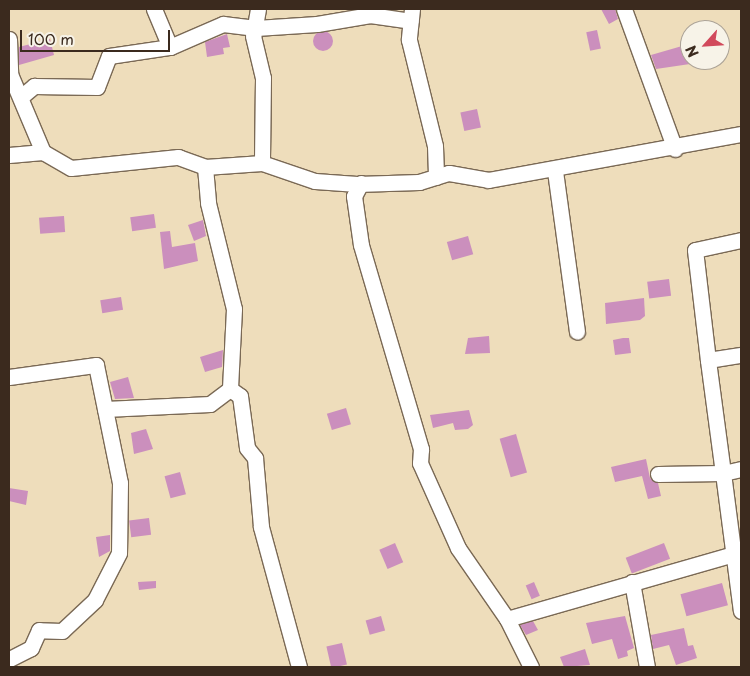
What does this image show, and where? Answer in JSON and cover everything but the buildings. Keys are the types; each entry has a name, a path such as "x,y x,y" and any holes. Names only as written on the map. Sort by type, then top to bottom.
{"street":[{"path":"154,9 170,47"},
{"path":"258,9 253,36 263,78 262,163"},
{"path":"624,9 675,149"},
{"path":"22,96 34,86 97,86 109,56 170,47 223,24 256,28 370,15 411,15 409,40 435,146 436,177"},
{"path":"9,39 10,74 22,96 43,152"},
{"path":"9,155 43,152 71,168 178,157 205,167 262,163 314,181 360,184 436,177 449,173 488,180 555,171 675,149 741,134"},
{"path":"205,167 208,203 234,309 230,389"},
{"path":"555,171 577,331"},
{"path":"360,184 354,196 361,245 421,449 420,463 458,548 507,619 531,667"},
{"path":"741,240 695,250 723,473 738,553 741,611"},
{"path":"708,360 741,356"},
{"path":"9,377 96,365 120,483 118,553 95,600 62,632 39,630 31,648 9,660"},
{"path":"105,409 210,404 230,389"},
{"path":"230,389 240,396 247,448 256,458 261,527 299,667"},
{"path":"658,474 723,473 741,469"},
{"path":"507,619 738,553"},
{"path":"632,582 647,667"}]}
